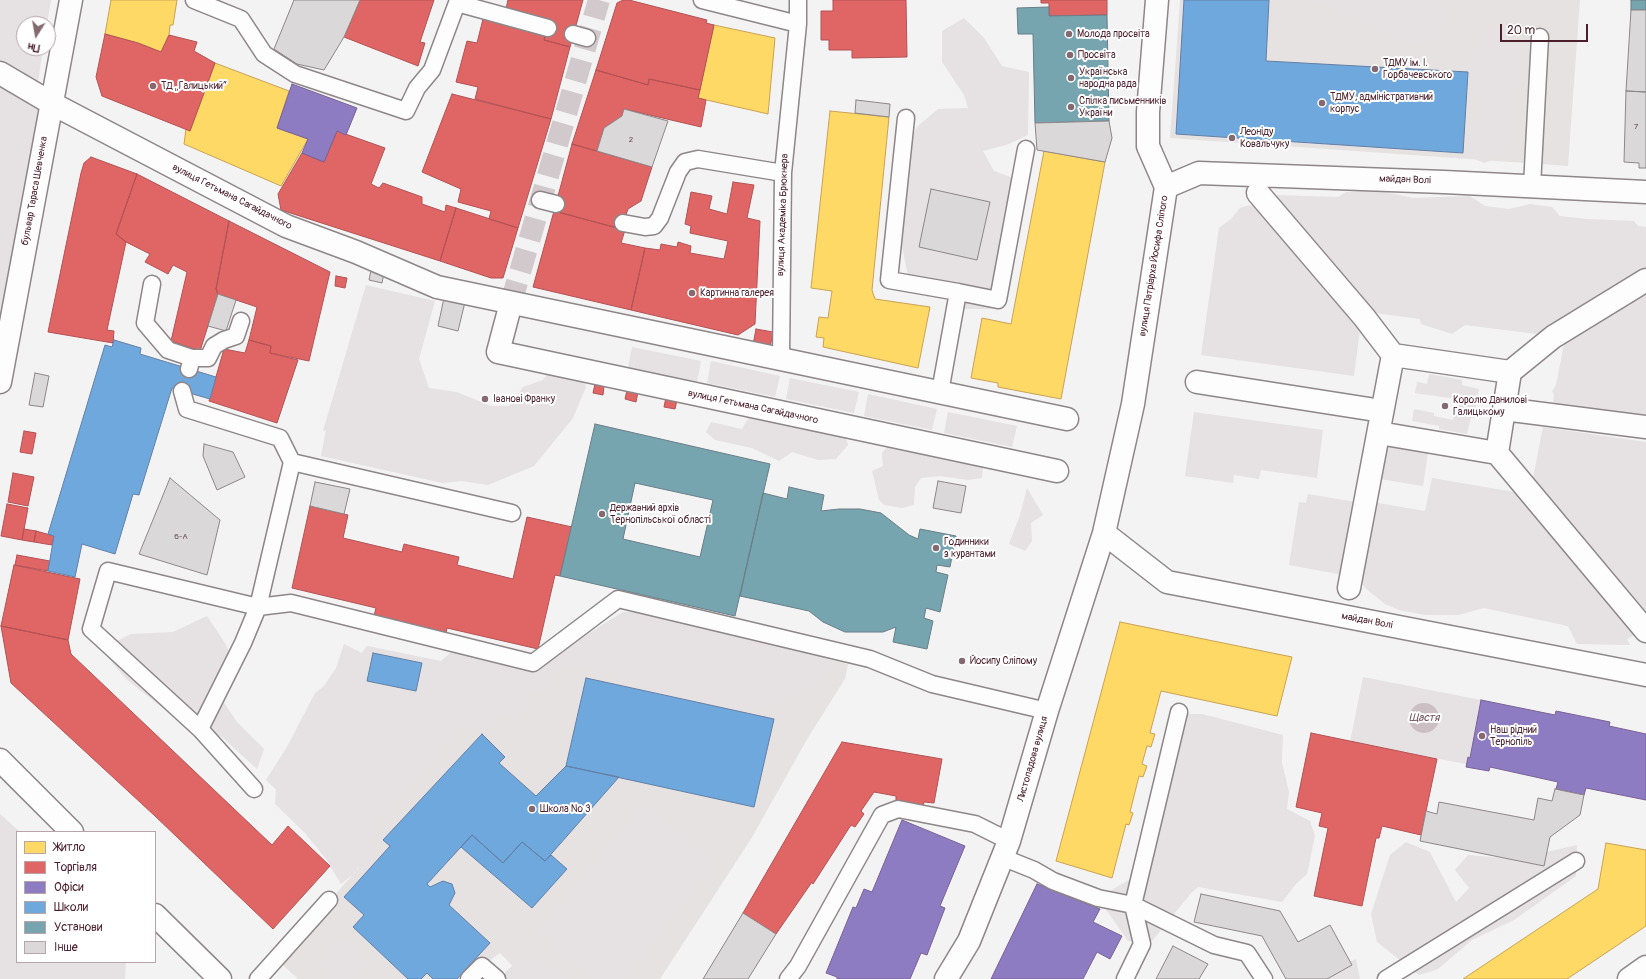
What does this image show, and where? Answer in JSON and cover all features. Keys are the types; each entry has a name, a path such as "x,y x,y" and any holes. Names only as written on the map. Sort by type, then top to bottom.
{"street":[{"name":"бульвар Тараса Шевченка","path":"0,382 70,0"},
{"name":"вулиця Патріарха Йосифа Сліпого","path":"1104,533 1133,404 1166,186 1148,146 1148,112 1157,0"},
{"name":"вулиця Гетьмана Сагайдачного","path":"0,73 51,103 286,226 356,252 437,287 1067,419"},
{"name":"майдан Волі","path":"1166,186 1199,173 1646,192"},
{"path":"1258,193 1364,317 1393,354 1510,372"},
{"path":"1497,453 1510,372 1553,337 1646,280"},
{"name":"вулиця Гетьмана Сагайдачного","path":"510,303 498,352 1057,471"},
{"path":"1350,588 1393,354"},
{"path":"1197,382 1382,411"},
{"path":"1504,409 1646,427"},
{"path":"1379,433 1497,453 1646,631"},
{"name":"майдан Волі","path":"1104,533 1167,582 1646,675"},
{"name":"Листопадова вулиця","path":"946,979 969,941 1007,849 1047,711 1104,533"},
{"path":"0,760 71,831"},
{"path":"156,915 220,979"},
{"path":"1629,979 1646,967"}],"lane":[{"path":"194,0 241,19 264,54 295,74 406,111 417,88 432,70 458,2 548,28"},
{"path":"702,0 798,24"},
{"name":"вулиця Академіка Брюкнера","path":"781,359 783,173 798,24 798,0"},
{"path":"1532,186 1540,37"},
{"path":"906,118 890,280 998,300 1026,149"},
{"path":"623,223 654,226 660,218 678,172 685,162 698,160 783,173"},
{"path":"540,200 556,204"},
{"path":"152,284 145,323 168,350 191,363 208,358 214,346 224,340 236,336 241,321"},
{"path":"940,392 958,292"},
{"path":"182,391 187,409 280,438 292,462 258,607 243,643 200,729"},
{"path":"292,462 512,513"},
{"path":"254,789 200,729 91,629 108,571 258,607 291,603 533,663 618,600 870,659 932,684 1047,711"},
{"path":"1125,979 1142,944 1133,905 1179,712"},
{"path":"788,979 798,966 882,815 898,809 975,824 1034,870 1053,881 1098,898 1133,905 1214,945 1247,952 1264,979"},
{"path":"1386,979 1576,861"},
{"path":"258,979 329,900"},
{"path":"469,979 482,966 497,979"}],"shaded area":[{"path":"0,0 51,0 48,16 16,16 16,56 42,56 38,83 31,102 43,115 0,349"},
{"name":"ТДМУ ім. І. Горбачевського","path":"1180,0 1580,0 1568,166 1170,138"},
{"path":"1304,0 1434,0 1444,6 1444,17 1440,36 1415,48 1381,33 1334,7"},
{"path":"964,18 984,38 1002,66 1029,72 1028,135 1009,144 983,151 994,171 1018,180 1005,282 991,309 959,309 939,281 908,276 896,216 904,152 917,127 938,109 968,108 964,95 942,62 942,31"},
{"path":"1488,28 1509,29 1519,48 1520,72 1513,109 1507,126 1508,140 1502,157 1484,163 1465,155 1465,144 1474,127 1478,108 1472,78 1476,41"},
{"path":"1376,190 1413,198 1470,196 1485,206 1509,209 1530,204 1552,207 1560,216 1634,221 1638,226 1646,227 1646,437 1600,410 1590,408 1583,415 1574,409 1553,403 1554,395 1552,391 1556,385 1565,339 1581,308 1537,334 1465,325 1452,334 1421,324 1420,319 1367,312 1361,322 1354,376 1201,355 1219,228 1231,219 1240,208 1273,202 1276,195 1338,197 1346,192"},
{"path":"366,285 435,301 419,359 429,388 457,392 491,406 509,406 523,387 543,380 552,367 575,363 586,387 573,418 534,466 488,485 462,481 442,483 321,456 326,430 323,431"},
{"path":"632,347 701,361 697,382 628,368"},
{"path":"711,361 780,376 775,397 707,383"},
{"path":"1429,374 1462,380 1462,385 1479,389 1474,418 1471,418 1467,434 1439,429 1439,426 1412,421 1414,409 1434,413 1434,416 1453,420 1457,399 1415,393 1417,382 1427,384"},
{"path":"790,378 859,392 854,413 786,399"},
{"path":"868,394 937,409 932,430 864,416"},
{"path":"814,407 825,409 843,429 848,445 836,459 818,460 792,452 779,461 752,448 715,440 706,432 711,422 742,429 754,408 799,417"},
{"path":"948,412 1017,426 1012,447 944,433"},
{"path":"1194,412 1323,430 1317,478 1261,470 1259,479 1234,475 1233,483 1185,476"},
{"path":"1543,427 1646,442 1646,620 1532,483"},
{"path":"1385,446 1428,453 1423,486 1380,479"},
{"path":"891,447 978,457 983,467 982,478 968,480 940,476 921,478 915,487 914,505 902,508 884,505 879,500 872,471 883,466 882,453 886,448"},
{"path":"1432,478 1520,493 1635,635 1627,639 1630,645 1577,644 1568,626 1484,608 1458,615 1425,615 1399,610 1385,604 1364,587 1362,581 1359,580 1372,502 1425,511"},
{"path":"1027,488 1043,515 1031,523 1032,541 1025,551 1009,544 1020,515"},
{"path":"1308,494 1355,502 1343,575 1289,565 1299,502 1306,503"},
{"path":"623,612 661,613 811,647 833,665 779,704 725,712 669,697 601,670 560,670 539,693 530,688 522,723 497,716 480,729 462,726 376,823 377,824 367,842 380,857 365,873 358,867 357,871 341,884 326,859 305,833 275,804 276,789 266,780 287,747 315,693 324,686 336,668 344,644 362,653 367,646 441,661 452,651 505,664 554,655"},
{"name":"Школа № 3","path":"639,612 848,664 845,679 809,736 751,839 660,979 525,979 500,953 482,966 469,979 298,979 276,959 359,868 266,780 367,646 532,681"},
{"path":"207,616 225,643 236,666 221,698 237,722 264,749 257,769 223,738 197,724 169,713 126,679 101,649 131,634 173,632"},
{"path":"1363,677 1481,700 1470,758 1468,757 1466,764 1350,742"},
{"path":"1182,714 1202,714 1283,735 1282,763 1289,792 1287,809 1310,821 1315,836 1307,874 1296,884 1282,902 1198,887 1192,892 1152,941 1128,941 1098,898 1141,873"},
{"path":"641,805 715,865 623,979 595,979 538,932"},
{"path":"0,814 19,831 16,831 16,963 126,963 125,979 0,979"},
{"path":"1406,842 1430,852 1456,902 1469,888 1455,870 1468,855 1515,859 1577,845 1576,876 1514,920 1472,940 1438,969 1419,975 1377,942 1371,914 1390,855"},
{"path":"343,938 367,961 350,979 334,979 318,964"},
{"path":"523,957 544,965 565,979 502,979 506,971"},
{"path":"1356,959 1360,979 1308,979 1332,970"}],"water":[{"name":"Щастя","path":"1424,703 1435,707 1439,718 1435,729 1424,733 1413,729 1409,718 1413,707"}],"building: Житло":[{"path":"111,0 177,0 173,25 170,25 169,35 161,52 138,43 105,34"},
{"path":"714,25 775,38 768,114 698,98"},
{"path":"215,63 289,91 277,128 308,139 281,186 184,144 186,129 190,131"},
{"path":"830,111 889,117 872,290 875,299 930,307 918,368 823,347 824,338 816,337 819,317 828,318 832,291 811,288"},
{"path":"1044,151 1105,162 1061,399 998,387 998,383 971,378 982,318 1011,324"},
{"path":"1120,622 1292,657 1277,716 1161,691 1150,733 1155,734 1151,747 1147,746 1142,764 1147,766 1143,777 1139,776 1130,812 1133,813 1129,825 1126,824 1112,878 1056,861"},
{"path":"1606,843 1646,850 1646,926 1567,979 1463,979 1598,889"}],"building: Торгівля":[{"path":"360,0 434,0 420,42 425,43 418,66 344,37"},
{"path":"508,0 583,0 570,47 544,40 546,32 505,13"},
{"path":"623,0 629,0 707,20 706,23 714,25 700,90 649,79 648,85 596,70 617,3"},
{"path":"833,0 906,0 907,57 852,58 852,50 829,50 829,40 821,40 821,11 833,11"},
{"path":"1041,0 1107,0 1107,15 1049,16 1049,3 1041,3"},
{"path":"484,15 546,32 544,40 570,47 551,119 475,99 478,87 456,82 467,41 477,43"},
{"name":"ТД „Галицький“","path":"105,34 138,43 161,52 169,35 197,42 194,51 215,63 190,131 102,96 96,77"},
{"path":"596,70 648,85 649,79 700,90 698,98 706,100 701,127 624,109 622,116 604,128 597,151 572,144"},
{"path":"452,94 551,119 518,228 489,219 491,211 458,202 461,189 422,172"},
{"path":"337,131 385,148 371,184 379,188 383,183 422,197 422,204 445,212 446,205 456,208 440,261 281,210 278,194 302,153 324,162"},
{"path":"572,144 652,167 641,201 628,209 621,229 554,211"},
{"path":"91,157 137,174 116,234 126,242 107,330 114,331 113,343 48,332 81,173 84,163"},
{"path":"137,174 229,221 216,289 218,294 200,351 171,341 187,272 173,265 168,274 145,262 150,254 126,242 116,234"},
{"path":"733,182 754,185 747,218 760,221 755,324 738,335 631,310 645,248 660,250 661,244 677,247 678,242 691,246 690,253 724,259 728,241 690,233 691,226 685,224 691,192 712,196 709,209 727,214"},
{"path":"456,208 518,228 503,278 491,278 440,261"},
{"path":"554,211 625,230 621,243 645,248 631,310 533,287"},
{"path":"229,221 330,272 309,361 270,353 271,346 249,340 257,307 218,294 216,289"},
{"path":"336,276 347,278 345,288 335,286"},
{"path":"756,329 773,332 770,348 753,345"},
{"path":"249,340 271,346 270,353 298,360 277,423 209,401 224,349 245,353"},
{"path":"595,384 604,386 603,395 593,393"},
{"path":"627,390 638,392 636,402 625,399"},
{"path":"666,397 677,400 675,409 664,407"},
{"path":"24,431 36,433 32,454 20,452"},
{"path":"13,473 34,477 28,506 8,502"},
{"path":"7,504 28,508 22,540 1,536"},
{"path":"310,506 348,515 343,538 402,552 404,544 459,557 457,565 513,579 527,517 572,527 560,576 555,575 538,649 447,628 446,633 374,616 376,608 292,588"},
{"path":"24,529 36,531 34,542 22,540"},
{"path":"36,531 54,536 52,545 34,542"},
{"path":"17,555 50,561 48,571 15,565"},
{"path":"14,565 80,579 68,640 1,626"},
{"path":"1,626 68,640 71,654 272,845 288,826 330,866 273,929 155,816 11,683"},
{"path":"1311,733 1437,759 1421,835 1382,826 1379,838 1376,838 1362,906 1314,896 1328,828 1319,826 1322,813 1296,807"},
{"path":"842,742 942,759 934,803 924,802 923,806 896,800 896,796 874,792 861,811 864,814 855,827 851,825 813,884 812,882 776,934 743,913"}],"building: Офіси":[{"path":"292,84 357,108 346,135 337,131 324,162 302,153 308,139 277,128"},
{"path":"1481,700 1555,715 1556,711 1610,722 1609,726 1646,734 1646,800 1586,788 1584,795 1556,789 1558,782 1490,767 1489,771 1466,767 1468,757 1470,758"},
{"path":"902,820 965,846 940,906 945,908 927,955 921,953 910,979 837,979 837,977 826,973 853,907 856,908 864,889 872,892"},
{"path":"1037,884 1100,909 1093,922 1122,936 1110,959 1097,952 1083,979 991,979"}],"building: Школи":[{"name":"ТДМУ, адміністративний корпус","path":"1184,0 1269,0 1266,61 1468,72 1463,153 1176,134"},
{"path":"114,340 141,348 140,354 216,377 210,399 172,388 139,495 133,494 115,554 82,544 75,577 48,571 54,536 48,534 105,345 112,347"},
{"path":"373,653 422,663 416,691 367,681"},
{"path":"586,678 774,719 754,807 566,766"},
{"path":"482,734 505,757 499,763 536,796 566,766 619,777 545,861 522,842 503,863 472,835 427,884 430,887 443,881 452,884 455,893 449,905 490,943 457,979 433,979 427,973 421,979 408,979 353,927 364,915 344,897 390,846 383,840"},
{"path":"472,835 503,863 522,842 545,861 551,855 567,869 532,908 461,847"}],"building: Установи":[{"path":"1631,0 1646,0 1646,10 1631,10"},
{"path":"1049,7 1049,16 1107,15 1109,121 1035,123 1033,34 1018,34 1017,8"},
{"name":"Державний архів Тернопільської області","path":"595,424 770,464 735,616 560,576","holes":["635,483 713,500 700,557 623,539"]},
{"path":"789,487 824,495 821,511 860,509 881,513 909,535 918,539 920,529 956,536 950,567 937,565 936,572 948,575 940,612 926,608 924,618 933,621 927,649 893,642 896,627 883,632 845,632 823,622 809,611 740,596 763,493 787,499"}],"building: Інше":[{"path":"294,0 360,0 344,37 324,70 297,64 274,49"},
{"path":"1631,10 1646,10 1646,92 1626,91"},
{"path":"1626,91 1646,92 1646,168 1639,168 1639,163 1624,162"},
{"path":"856,100 890,104 889,117 855,113"},
{"path":"624,109 668,121 652,167 597,151 604,128 622,116"},
{"path":"1109,121 1112,138 1105,162 1037,150 1035,123"},
{"path":"931,189 990,202 977,260 919,247"},
{"path":"371,270 384,273 382,283 369,280"},
{"path":"218,294 236,300 226,331 208,326"},
{"path":"444,298 465,302 458,331 438,326"},
{"path":"35,373 49,376 43,407 29,405"},
{"path":"204,444 233,452 245,477 217,490 203,456"},
{"path":"170,478 220,520 207,575 139,554"},
{"path":"938,481 966,486 961,513 933,508"},
{"path":"315,482 350,489 344,514 310,506"},
{"path":"1555,789 1584,795 1580,815 1550,837 1544,866 1420,841 1426,811 1437,814 1439,802 1534,820 1538,798 1552,801"},
{"path":"1201,894 1280,911 1298,942 1330,925 1352,965 1327,979 1286,979 1262,936 1194,922"},
{"path":"743,913 776,934 748,979 703,979"},
{"path":"1173,946 1208,964 1199,979 1156,979"}],"tunnel":[{"path":"511,303 599,0"}],"place":[{"name":"Молода просвіта","path":"1069,34"},
{"name":"Просвіта","path":"1070,55"},
{"name":"ТДМУ ім. І. Горбачевського","path":"1375,69"},
{"name":"Українська народна рада","path":"1071,78"},
{"name":"ТД „Галицький“","path":"153,86"},
{"name":"ТДМУ, адміністративний корпус","path":"1322,103"},
{"name":"Спілка письменників України","path":"1071,107"},
{"name":"Леоніду Ковальчуку","path":"1232,138"},
{"name":"Картинна галерея","path":"692,293"},
{"name":"Іванові Франку","path":"485,399"},
{"name":"Королю Данилові Галицькому","path":"1445,406"},
{"name":"Державний архів Тернопільської області","path":"602,514"},
{"name":"Годинники з курантами","path":"936,548"},
{"name":"Йосипу Сліпому","path":"962,661"},
{"name":"Наш рідний Тернопіль","path":"1482,736"},
{"name":"Школа № 3","path":"532,809"}]}
